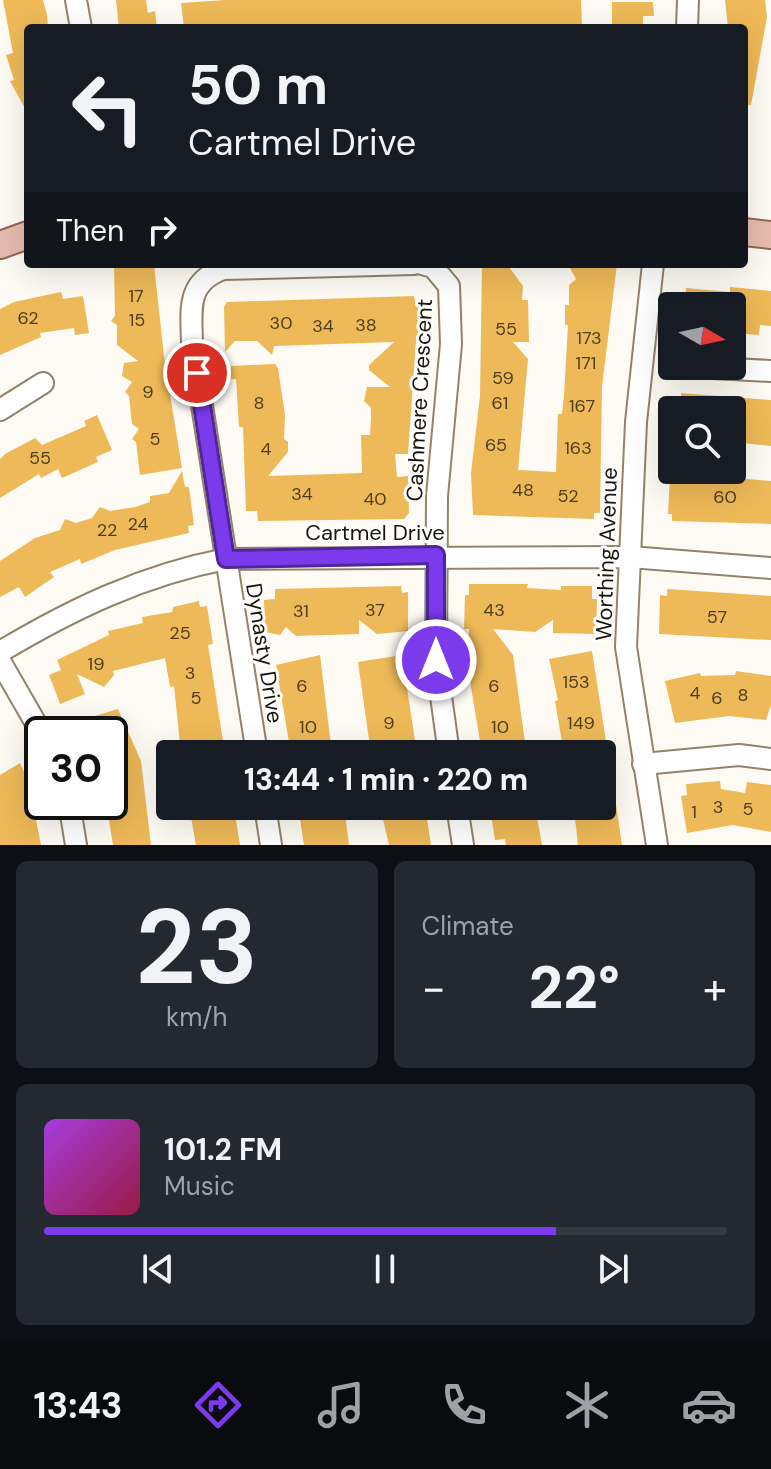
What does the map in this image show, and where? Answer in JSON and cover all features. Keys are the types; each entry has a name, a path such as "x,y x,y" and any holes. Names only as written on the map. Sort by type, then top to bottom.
{"main road":[{"path":"748,232 771,235"},
{"path":"0,245 24,236"}],"street":[{"path":"76,0 80,24"},
{"path":"687,24 688,0"},
{"path":"226,559 192,342 191,301 207,274 223,269 261,268"},
{"name":"Cashmere Crescent","path":"434,268 449,286 451,344 439,471 436,555"},
{"name":"Worthing Avenue","path":"653,268 642,364 626,647 657,845"},
{"path":"642,364 658,365"},
{"path":"746,370 771,371"},
{"path":"0,410 43,383"},
{"path":"436,555 436,660 447,740"},
{"name":"Cartmel Drive","path":"0,652 95,599 166,573 226,559 436,555 630,557 771,568"},
{"name":"Dynasty Drive","path":"226,559 255,740"},
{"path":"0,661 32,716"},
{"path":"643,764 725,755 771,759"},
{"path":"72,820 76,845"},
{"path":"267,820 271,845"},
{"path":"459,820 463,845"}],"building":[{"path":"3,0 43,0 48,24 24,24 24,107 10,81 14,80 6,55 13,53"},
{"path":"116,0 146,0 148,13 155,11 157,24 119,24"},
{"path":"225,0 581,0 582,24 184,24 181,3"},
{"path":"725,0 765,0 767,17 751,105 748,105 748,24 728,24"},
{"path":"612,2 653,2 654,16 643,16 643,24 612,24"},
{"path":"114,268 154,268 164,357 182,468 140,475 136,442 132,439 139,429 132,424 129,396 125,392 132,382 122,376 124,363 138,361 117,345 117,325 111,321 115,316"},
{"path":"482,268 510,268 523,286 522,300 528,300 529,342 513,342 528,359 518,470 556,472 558,414 562,414 568,325 565,325 565,305 569,305 569,285 576,279 570,268 617,268 602,387 600,513 594,513 594,519 473,515 471,473 480,396"},
{"path":"730,287 771,291 771,326 760,325 759,335 746,334 746,292 730,292"},
{"path":"686,288 730,292 686,292"},
{"path":"61,292 63,299 83,296 89,333 75,335 74,328 40,333 41,337 0,355 0,309 14,302"},
{"path":"414,296 415,302 421,302 422,341 416,341 408,454 395,454 397,477 408,476 409,513 404,519 258,521 257,511 246,511 243,427 239,427 236,379 231,379 231,366 275,364 278,368 285,415 284,439 288,442 288,452 268,476 362,473 361,435 370,435 371,419 371,408 364,401 367,387 390,387 369,370 369,365 394,342 274,346 272,355 257,341 235,341 225,352 224,307 227,302"},
{"path":"681,393 720,396 681,396"},
{"path":"746,398 771,400 771,446 746,443"},
{"path":"97,415 112,450 96,457 98,462 62,478 58,469 41,478 39,474 0,498 0,459 5,454 35,438 42,445 86,426 84,421"},
{"path":"182,471 185,487 189,487 194,525 188,526 189,533 115,550 81,564 80,559 50,572 54,577 25,597 19,587 0,597 0,561 35,538 60,530 65,519 76,523 92,518 100,507 110,511 135,507 150,502 150,496 169,493"},
{"path":"746,479 771,481 771,524 672,521 672,514 668,514 670,484 746,484"},
{"path":"469,584 528,584 527,588 561,590 561,586 592,586 592,599 597,599 596,634 553,633 553,620 535,632 493,629 513,655 525,740 480,740 470,681 471,661 468,661 469,629 464,629 465,595 469,595"},
{"path":"401,586 402,593 408,592 408,631 377,634 359,620 359,634 296,636 286,627 280,635 265,632 264,600 275,599 275,589"},
{"path":"667,589 771,596 771,640 659,634 660,595 667,596"},
{"path":"199,601 200,607 207,606 213,644 208,645 223,740 180,740 174,686 170,687 165,658 113,671 114,675 104,687 77,674 85,694 60,704 49,675 61,670 57,660 109,635 108,631 143,623 142,617 172,612 173,607"},
{"path":"592,651 606,740 562,740 555,701 558,700 549,659"},
{"path":"320,655 330,740 289,740 276,665"},
{"path":"402,655 415,740 369,740 358,662"},
{"path":"736,671 771,676 771,705 766,720 729,716 675,723 665,681 700,673 701,676 735,675"},
{"path":"118,709 121,716 95,716"},
{"path":"128,732 141,761 151,845 113,845 109,820 128,820"},
{"path":"20,763 24,772 24,820 36,820 41,845 0,845 0,775"},
{"path":"720,781 721,789 745,793 747,782 771,785 771,832 733,825 687,833 681,796 687,795 686,784"},
{"path":"616,804 622,845 578,845 575,820 616,820"},
{"path":"192,820 236,820 240,845 196,845"},
{"path":"300,820 346,820 349,845 304,845"},
{"path":"383,820 427,820 431,845 389,845"},
{"path":"492,820 538,820 542,845 506,845 505,839 495,840"}],"route":[{"path":"197,373 226,559 255,556 436,555 436,660"}]}
